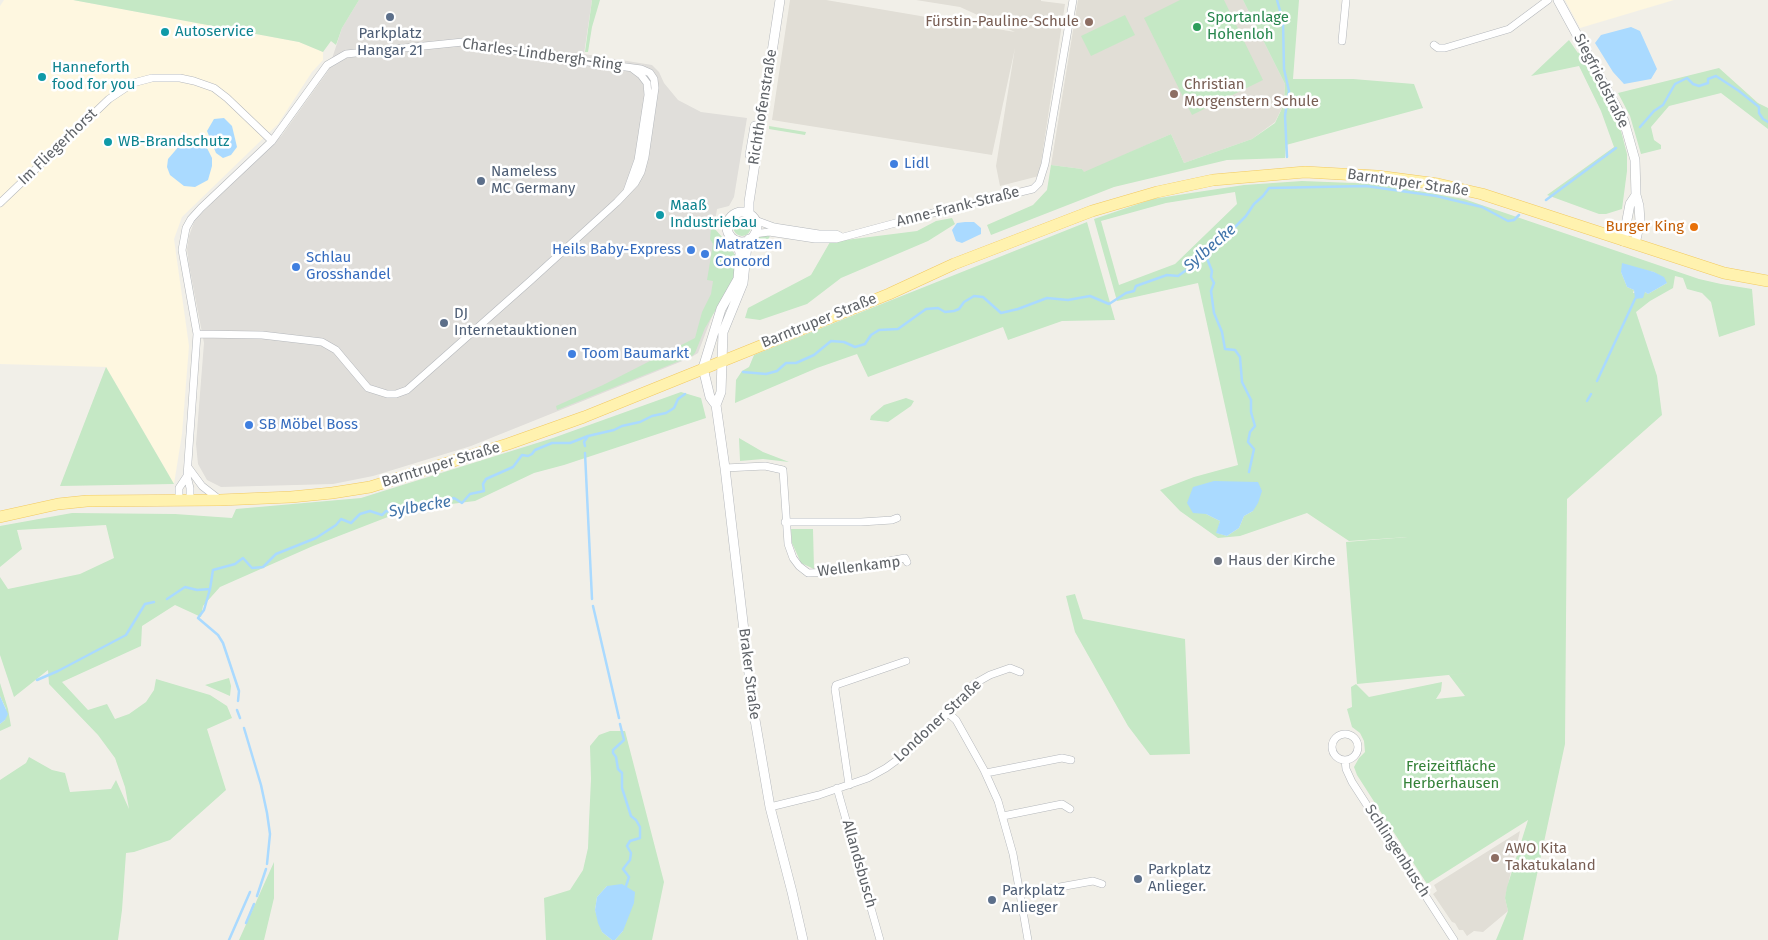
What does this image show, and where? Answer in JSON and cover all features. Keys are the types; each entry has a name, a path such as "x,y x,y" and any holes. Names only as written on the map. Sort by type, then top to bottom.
{"main road":[{"name":"Barntruper Straße","path":"0,517 58,504 87,501 220,500 324,494 370,487 584,417 721,360 889,294 954,264 1092,211 1157,192 1213,180 1305,172 1377,176 1438,184 1482,194 1724,273 1768,280"}],"street":[{"name":"Richthofenstraße","path":"748,215 774,0"},
{"name":"Richthofenstraße","path":"748,215 780,0"},
{"name":"Anne-Frank-Straße","path":"752,237 769,232 836,239 840,236 1033,189 1039,183 1045,164 1073,0"},
{"path":"1342,41 1346,0"},
{"path":"1434,45 1438,48 1445,48 1509,29 1548,0"},
{"name":"Siegfriedstraße","path":"1558,0 1624,121 1635,160 1636,195 1640,206 1640,222 1635,244"},
{"name":"Charles-Lindbergh-Ring","path":"184,500 179,488 186,476 188,467 197,334 182,250 186,228 200,208 272,141 327,65 346,54 463,42 633,69 647,83 648,95 638,160 627,191 590,227 408,390 396,394 387,394 368,388 336,350 322,342 262,335 197,334"},
{"name":"Im Fliegerhorst","path":"0,203 109,99 133,83 152,78 194,80 214,88 272,141"},
{"name":"Siegfriedstraße","path":"1623,241 1630,204 1636,195"},
{"path":"704,368 721,309 738,279 740,252 737,240 729,234 727,223 734,214 748,215 756,229 747,245 743,283 724,332 721,360"},
{"name":"Anne-Frank-Straße","path":"748,215 774,227 840,236"},
{"path":"737,240 752,237"},
{"name":"Braker Straße","path":"716,405 721,392 721,360"},
{"name":"Braker Straße","path":"704,368 705,382 710,397 716,405 726,468 752,708 770,807 803,940"},
{"name":"Wellenkamp","path":"726,468 764,466 783,470 788,544 798,566 808,573 831,572 905,558 908,562"},
{"path":"188,467 202,486 220,500"},
{"name":"Charles-Lindbergh-Ring","path":"184,500 190,488 186,476"},
{"path":"786,522 861,522 897,518"},
{"path":"848,785 836,685 906,661"},
{"name":"Londoner Straße","path":"770,807 818,795 868,778 898,759 919,742 970,688 982,679 1010,668 1020,672"},
{"path":"948,713 956,720 986,773 1003,816 1013,854 1028,940"},
{"path":"986,773 1062,758 1071,760"},
{"name":"Schlingenbusch","path":"1345,760 1346,769 1352,782 1454,940"},
{"name":"Allandsbusch","path":"837,788 880,940"},
{"path":"1003,816 1062,804 1070,808"},
{"path":"1021,894 1093,882 1102,884"}],"shaded area":[{"path":"4,0 73,0 299,42 323,52 323,60 312,72 278,124 182,217 174,239 189,346 182,434 174,484 106,367 0,364 0,6"},
{"path":"359,0 592,0 584,54 652,65 678,100 701,112 747,118 734,197 729,206 717,209 714,228 726,243 734,249 734,259 698,353 690,358 471,446 373,476 333,484 221,487 207,480 198,464 196,444 204,343 189,265 187,249 189,236 194,222 203,212 282,135 328,71 342,28"},
{"path":"790,0 826,0 1015,32 960,7 916,0 1041,0 1065,4 1039,176 1000,186 996,166 1015,48 992,155 772,120"},
{"name":"Christian Morgenstern Schule","path":"1078,0 1243,0 1285,84 1284,104 1275,122 1252,139 1184,163 1171,134 1084,173 1082,169 1051,165"},
{"path":"1565,0 1674,0 1580,28"},
{"name":"AWO Kita Takatukaland","path":"1520,831 1505,898 1508,911 1483,932 1474,931 1467,936 1463,930 1459,930 1455,923 1452,922 1433,894 1437,891 1434,885"}],"green space":[{"path":"73,0 359,0 342,28 336,45 331,41 323,52 299,42"},
{"path":"592,0 600,0 592,27 588,52 585,52"},
{"path":"1180,0 1224,0 1263,80 1192,115 1144,18"},
{"path":"1243,0 1299,0 1293,79 1353,79 1414,84 1423,108 1286,145 1285,158 1227,160 1114,187 991,235 987,225 1033,205 1047,190 1051,165 1082,169 1084,172 1171,134 1184,163 1252,139 1275,123 1284,104 1285,84"},
{"path":"1125,15 1135,35 1091,56 1081,36"},
{"path":"1569,40 1578,53 1581,51 1608,102 1620,127 1627,154 1627,171 1622,209 1606,214 1599,214 1547,195 1614,147 1601,111 1579,66 1531,76"},
{"path":"1719,68 1758,103 1768,108 1768,129 1721,93 1669,106 1651,127 1654,140 1661,145 1661,149 1641,154 1630,116 1618,93"},
{"path":"769,126 806,132 805,135 769,129"},
{"name":"Freizeitfläche Herberhausen","path":"1302,181 1379,184 1464,199 1699,279 1752,289 1755,325 1719,337 1711,302 1702,293 1687,289 1683,278 1675,276 1673,288 1650,301 1636,312 1657,376 1662,415 1567,499 1565,744 1523,940 1496,940 1508,911 1505,898 1507,887 1528,820 1427,884 1357,775 1354,767 1365,752 1364,741 1360,733 1352,727 1347,709 1352,707 1351,687 1356,684 1369,697 1442,682 1441,691 1436,699 1465,696 1449,675 1489,671 1357,684 1346,542 1408,537 1349,541 1307,513 1240,536 1218,538 1180,511 1160,490 1194,477 1238,465 1198,283 1117,301 1094,219 1153,199 1244,185","holes":["1235,192 1237,204 1175,264 1119,285 1101,221 1166,203","1639,269 1654,272 1667,283 1648,294 1645,292 1633,293 1634,290 1627,287 1621,272","1258,482 1253,511 1244,516 1239,528 1227,536 1217,533 1220,521 1206,514"]},
{"path":"742,218 748,221 751,227 748,233 742,236 736,233 733,227 736,221"},
{"path":"952,218 955,224 928,241 841,278 807,304 760,320 745,318 748,308 811,275 830,242 917,231 936,221"},
{"path":"1087,222 1115,320 1062,321 1008,340 1003,327 868,377 857,354 817,368 735,403 736,380 742,371 749,367 754,355"},
{"path":"711,228 714,228 732,248 734,254 739,254 736,276 705,328 695,353 692,356 557,410 556,406 603,385 695,338 702,312 711,294 713,281 707,280 713,244 710,239"},
{"path":"770,234 769,239 754,250 749,250 752,241"},
{"path":"106,367 174,484 60,486"},
{"path":"681,392 701,398 706,418 564,465 534,473 475,501 393,515 313,546 220,587 203,606 201,617 175,605 142,626 141,646 62,682 88,710 107,704 115,719 129,714 146,702 154,690 156,679 210,695 227,706 232,718 207,729 226,790 170,840 126,853 118,940 0,940 0,780 26,763 29,757 52,770 65,773 70,792 111,789 116,780 129,809 125,787 115,758 98,735 49,684 48,670 14,697 0,655 0,577 8,589 80,574 114,558 106,525 17,530 22,549 0,567 0,526 72,513 175,514 232,518 236,509 361,498 553,438"},
{"path":"906,398 914,401 911,406 888,422 870,420 871,416 884,405"},
{"path":"739,438 763,452 789,462 763,459 740,461"},
{"path":"791,529 813,529 814,569 801,563 792,543"},
{"path":"1075,594 1083,619 1185,639 1190,754 1150,755 1128,726 1075,632 1066,596"},
{"path":"229,678 231,686 230,696 205,685"},
{"path":"0,683 11,726 0,731 0,724 5,720 6,709 0,696"},
{"path":"610,731 625,731 664,882 652,940 615,940 623,931 607,886 597,897 595,910 602,932 612,940 546,940 544,898 570,890 583,870 588,848 591,779 590,746 599,735"},
{"path":"274,862 274,898 264,940 239,940"}],"water":[{"path":"1631,27 1640,31 1657,69 1651,79 1624,84 1613,72 1595,43 1601,35"},
{"path":"224,118 232,126 237,147 231,155 223,158 216,153 207,131 214,119"},
{"path":"194,139 206,146 212,158 212,166 208,180 195,187 184,186 170,175 167,167 168,159 180,145"},
{"path":"974,222 981,228 981,234 962,243 956,241 952,230 957,223"},
{"path":"1622,263 1654,272 1664,277 1667,283 1648,294 1645,292 1643,298 1635,299 1634,290 1627,287 1621,272"},
{"path":"1214,481 1258,482 1262,491 1253,511 1244,516 1239,528 1227,536 1216,533 1220,521 1206,514 1193,513 1187,503 1193,487"},
{"path":"0,696 8,714 0,724"},
{"path":"622,884 635,892 634,903 623,931 615,940 612,940 602,932 598,923 595,910 597,897 607,886"}],"waterway":[{"path":"1277,0 1283,21 1284,69 1289,91 1285,116 1287,157"},
{"name":"Sylbecke","path":"1640,127 1654,111 1663,105 1675,84 1687,78 1693,84 1699,86 1708,83 1708,79 1716,76 1759,107 1759,113 1768,122"},
{"name":"Sylbecke","path":"1546,200 1616,148"},
{"name":"Sylbecke","path":"743,372 766,374 777,371 786,363 796,363 814,355 831,341 844,342 855,347 865,344 871,335 879,330 898,329 926,309 938,308 945,312 954,311 974,296 983,297 1001,313 1047,298 1068,300 1090,296 1109,304 1126,293 1134,291 1136,286 1167,275 1178,276 1206,256 1246,216 1269,188 1366,186 1436,196 1482,207 1508,221 1514,220 1519,215"},
{"path":"1206,256 1214,283 1211,291 1214,313 1222,332 1225,349 1235,350 1240,357 1242,382 1251,400 1251,412 1255,426 1250,432 1248,442 1254,449 1249,472"},
{"path":"1597,381 1635,299"},
{"name":"Sylbecke","path":"167,599 185,587 197,590 210,589 213,570 235,564 243,558 252,568 263,567 276,554 316,538 336,525 341,519 351,523 360,514 370,511 382,515 386,511 392,512 431,502 438,505 454,498 462,503 470,494 484,491 483,484 486,479 513,467 522,455 528,456 535,450 552,443 570,443 666,413 674,408 678,399 685,394"},
{"path":"1587,401 1591,394"},
{"name":"Sylbecke","path":"585,446 584,442 588,436"},
{"path":"585,453 592,599"},
{"path":"210,589 204,610 198,618 218,635 223,643 239,691 238,701"},
{"name":"Sylbecke","path":"37,680 126,635 145,604 154,602"},
{"path":"593,606 619,718"},
{"path":"237,710 240,718"},
{"path":"620,724 624,740 613,750 613,753 616,757 618,769 622,773 622,788 631,816 640,827 640,838 630,841 627,846 631,853 630,860 623,869 629,877 626,886"},
{"path":"244,728 261,785 267,813 270,834 267,864"},
{"path":"257,896 266,869"},
{"path":"229,940 250,892"},
{"path":"246,923 254,904"}],"place":[{"name":"Parkplatz Hangar 21","path":"390,17"},
{"name":"Fürstin-Pauline-Schule","path":"1089,22"},
{"name":"Sportanlage Hohenloh","path":"1197,27"},
{"name":"Autoservice","path":"165,32"},
{"name":"Hanneforth food for you","path":"42,77"},
{"name":"Christian Morgenstern Schule","path":"1174,94"},
{"name":"WB-Brandschutz","path":"108,142"},
{"name":"Lidl","path":"894,164"},
{"name":"Nameless MC Germany","path":"481,181"},
{"name":"Maaß Industriebau","path":"660,215"},
{"name":"Burger King","path":"1694,227"},
{"name":"Heils Baby-Express","path":"691,250"},
{"name":"Matratzen Concord","path":"705,254"},
{"name":"Schlau Grosshandel","path":"296,267"},
{"name":"DJ Internetauktionen","path":"444,323"},
{"name":"Toom Baumarkt","path":"572,354"},
{"name":"SB Möbel Boss","path":"249,425"},
{"name":"Haus der Kirche","path":"1218,561"},
{"name":"AWO Kita Takatukaland","path":"1495,858"},
{"name":"Parkplatz Anlieger.","path":"1138,879"},
{"name":"Parkplatz Anlieger","path":"992,900"}]}
